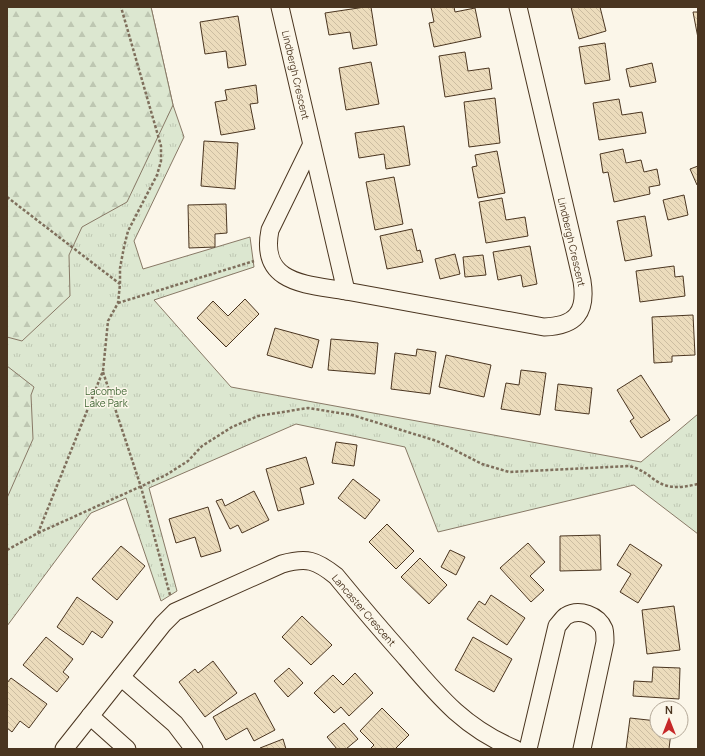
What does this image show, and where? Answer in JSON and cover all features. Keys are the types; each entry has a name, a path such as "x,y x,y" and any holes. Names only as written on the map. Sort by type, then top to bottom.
{"street":[{"name":"Lindbergh Crescent","path":"280,7 346,291"},
{"name":"Lindbergh Crescent","path":"312,144 270,230 270,256 277,270 288,279 544,327 557,326 574,318 580,312 584,297 582,281 518,7"},
{"name":"Lancaster Crescent","path":"64,749 163,624 175,612 282,564 299,559 311,560 326,568 336,576 438,696 461,718 480,731 515,749"},
{"path":"528,749 557,626 566,616 578,613 590,614 598,621 604,630 605,642 582,749"},
{"path":"122,676 175,724 194,749"},
{"path":"90,716 128,749"}],"path":[{"path":"38,533 103,371 108,321 118,303 120,268 127,236 157,175 161,162 161,146 121,7"},
{"path":"7,197 120,284"},
{"path":"118,303 260,259"},
{"path":"103,371 141,487 171,598"},
{"path":"7,550 38,533 141,487 188,461 202,446 232,427 258,416 308,408 352,415 437,441 496,469 509,472 629,466 643,471 659,483 667,486 682,488 698,484"}],"green space":[{"name":"Lacombe Lake Park","path":"7,7 151,7 173,105 184,137 134,241 143,269 250,237 254,267 154,300 231,387 641,462 698,414 698,534 634,485 438,532 405,447 296,424 149,488 177,591 161,601 126,498 91,513 7,626"},
{"path":"7,7 151,7 173,105 127,202 82,227 69,255 70,296 22,341 7,337"},
{"path":"7,366 34,387 31,395 33,439 7,498"}],"building":[{"path":"371,7 377,45 353,49 350,32 329,35 325,13"},
{"path":"431,7 454,7 455,12 475,8 481,37 434,47 429,23 434,22"},
{"path":"571,7 600,7 606,31 579,39"},
{"path":"693,12 698,12 698,38"},
{"path":"238,16 246,65 228,68 226,51 205,54 200,22"},
{"path":"605,43 610,80 585,84 579,47"},
{"path":"465,52 468,71 489,68 492,89 445,97 439,56"},
{"path":"371,62 379,104 346,110 339,68"},
{"path":"652,63 656,82 630,87 626,69"},
{"path":"256,85 258,103 250,104 255,129 221,135 215,102 227,100 225,90"},
{"path":"495,98 500,143 469,147 464,102"},
{"path":"619,99 622,115 642,112 646,133 599,140 593,103"},
{"path":"404,126 410,165 386,169 384,154 359,158 355,133"},
{"path":"204,141 238,143 235,189 201,186"},
{"path":"623,149 626,163 641,160 644,172 657,169 660,185 649,187 650,194 614,202 608,172 603,173 600,154"},
{"path":"497,151 505,193 478,198 472,167 477,166 475,155"},
{"path":"698,166 698,185 697,185 690,169"},
{"path":"394,177 403,224 375,230 366,182"},
{"path":"684,195 688,215 668,220 663,200"},
{"path":"502,198 506,220 525,217 528,236 486,243 479,202"},
{"path":"226,204 227,233 215,234 215,247 189,248 188,205"},
{"path":"645,216 652,256 625,261 617,221"},
{"path":"412,229 417,251 420,250 423,262 387,269 380,236"},
{"path":"530,246 537,284 523,287 521,275 498,280 493,252"},
{"path":"455,254 460,274 440,279 435,259"},
{"path":"483,255 486,275 465,277 463,257"},
{"path":"674,266 675,277 683,276 685,296 640,302 636,271"},
{"path":"245,299 259,314 226,347 197,318 213,301 228,316"},
{"path":"693,315 695,355 672,356 672,362 654,363 652,317"},
{"path":"275,328 319,340 312,368 267,355"},
{"path":"331,339 378,343 375,374 328,370"},
{"path":"417,349 436,352 430,394 391,389 395,353 416,356"},
{"path":"446,355 491,365 484,397 439,387"},
{"path":"521,370 546,373 540,415 501,409 506,383 519,385"},
{"path":"641,375 670,420 641,438 630,421 634,418 617,390"},
{"path":"558,384 592,388 589,414 555,410"},
{"path":"336,442 357,445 354,466 332,463"},
{"path":"306,457 314,484 300,488 304,504 278,511 266,469"},
{"path":"353,479 380,500 365,519 338,498"},
{"path":"254,491 269,520 242,533 238,525 230,529 216,501 222,499 225,506"},
{"path":"208,507 221,551 201,557 195,537 176,543 169,519"},
{"path":"387,524 414,551 396,569 369,542"},
{"path":"600,535 601,570 560,571 560,536"},
{"path":"528,543 545,562 530,576 544,590 531,602 500,568"},
{"path":"630,544 662,565 638,603 620,592 631,574 617,565"},
{"path":"121,546 145,566 117,600 92,579"},
{"path":"450,550 465,557 456,575 441,567"},
{"path":"420,558 447,585 429,604 401,577"},
{"path":"491,595 525,618 507,645 467,619 479,601 485,605"},
{"path":"77,597 113,622 102,638 92,631 83,645 57,627"},
{"path":"674,606 680,650 647,654 642,610"},
{"path":"302,616 332,645 311,665 282,637"},
{"path":"46,637 73,659 63,672 69,677 57,692 23,665"},
{"path":"473,637 512,659 494,692 455,670"},
{"path":"213,661 237,693 205,717 179,682 195,669 198,673"},
{"path":"653,667 680,668 679,699 633,696 634,681 652,682"},
{"path":"289,668 303,683 288,697 274,681"},
{"path":"355,673 373,693 349,716 341,707 334,713 314,693 333,675 343,685"},
{"path":"11,678 47,704 29,728 20,721 12,732 7,728 7,683"},
{"path":"255,693 275,730 254,741 247,728 226,740 213,717"},
{"path":"382,708 409,735 395,749 370,749 374,745 360,731"},
{"path":"630,718 649,720 649,740 670,740 669,749 626,749"},
{"path":"344,723 358,739 346,749 337,749 327,737"},
{"path":"283,739 286,749 260,748"}]}
